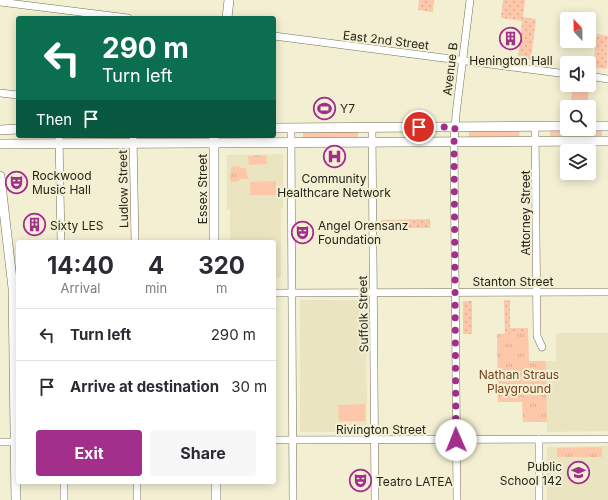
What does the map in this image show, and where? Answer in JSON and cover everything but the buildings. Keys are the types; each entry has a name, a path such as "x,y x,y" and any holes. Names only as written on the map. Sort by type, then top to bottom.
{"main road":[{"path":"227,16 229,0"},
{"path":"276,128 560,126"},
{"path":"596,126 608,126"},
{"path":"0,130 16,129"},
{"path":"0,144 59,140 214,139 291,143 608,141"},
{"name":"Essex Street","path":"214,139 214,240"},
{"path":"0,176 15,294 16,500"},
{"path":"216,484 216,500"}],"street":[{"name":"Avenue B","path":"457,500 454,142 470,0"},
{"path":"0,2 112,16"},
{"name":"East 2nd Street","path":"276,36 560,73"},
{"path":"596,77 608,79"},
{"path":"0,93 16,95"},
{"name":"Attorney Street","path":"535,126 537,336 542,347"},
{"name":"Suffolk Street","path":"372,127 375,500"},
{"path":"291,128 294,500"},
{"path":"59,140 61,240"},
{"name":"Ludlow Street","path":"133,140 135,240"},
{"name":"Stanton Street","path":"276,293 608,292"},
{"path":"539,439 539,500"},
{"name":"Rivington Street","path":"276,440 608,439"},
{"path":"0,442 16,442"},
{"path":"64,484 64,500"},
{"path":"137,484 137,500"}],"shaded area":[{"path":"283,154 281,277 276,277 276,240 230,240 230,209 227,209 227,155"},
{"path":"300,300 366,300 367,432 300,432"},
{"path":"528,333 529,361 556,361 556,333 608,333 608,431 547,432 547,422 523,422 522,402 498,402 497,334"},
{"name":"Public School 142","path":"608,446 608,500 547,500 547,447"}],"green space":[{"path":"419,0 434,0 433,12 418,10"},
{"path":"503,0 525,0 523,17 536,19 531,60 518,58 522,21 501,18"},
{"path":"597,34 608,36 607,69 596,67 596,56 594,56"},
{"path":"572,92 588,92 588,100 571,100"},
{"path":"550,129 560,129 560,136 550,136"},
{"path":"596,129 602,129 602,136 596,136"},
{"path":"358,130 358,137 303,138 303,131"},
{"path":"469,130 520,130 519,136 469,137"},
{"path":"266,155 267,164 249,165 248,156"},
{"path":"240,166 240,168 246,168 248,179 240,179 238,181 231,182 231,167"},
{"path":"276,181 276,195 250,195 250,182"},
{"path":"430,219 430,228 381,228 381,220"},
{"path":"504,300 510,300 510,328 528,328 528,333 505,334"},
{"path":"463,301 472,301 472,334 463,334"},
{"name":"Nathan Straus Playground","path":"528,333 529,361 546,361 547,422 523,422 522,402 498,402 497,334"},
{"path":"365,404 365,421 339,421 338,405"},
{"path":"602,447 602,457 557,457 557,448"}],"place":[{"name":"Henington Hall","path":"511,39"},
{"name":"Y7","path":"324,108"},
{"name":"Community Healthcare Network","path":"334,157"},
{"name":"Rockwood Music Hall","path":"17,182"},
{"name":"Sixty LES","path":"35,225"},
{"name":"Angel Orensanz Foundation","path":"303,232"},
{"name":"Public School 142","path":"578,473"},
{"name":"Teatro LATEA","path":"360,481"}],"route":[{"path":"419,127 455,127 456,440"}]}
